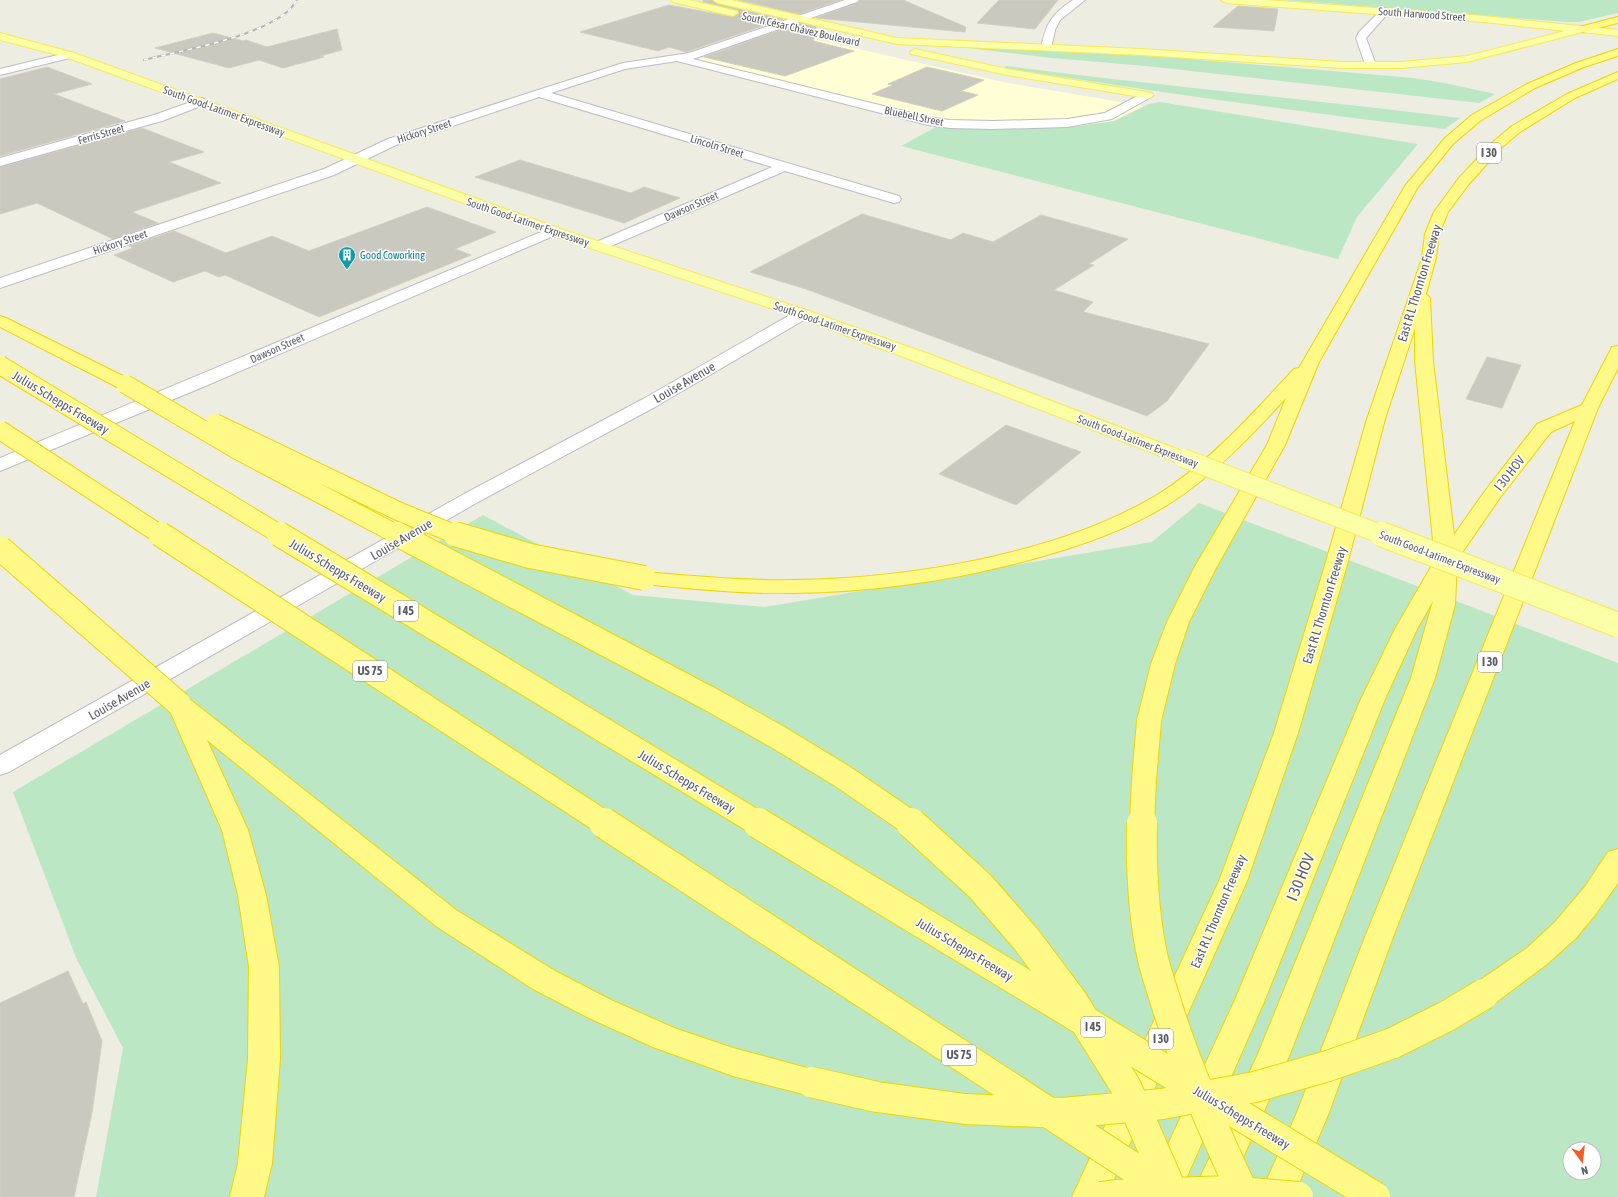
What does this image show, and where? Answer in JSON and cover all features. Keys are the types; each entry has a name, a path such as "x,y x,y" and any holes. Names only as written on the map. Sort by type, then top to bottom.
{"highway":[{"path":"1583,29 1618,20"},
{"path":"1245,1197 1216,1137 1180,1046 1152,956 1142,879 1141,814 1149,721 1163,664 1178,622 1205,568 1276,445 1310,362 1412,186 1449,141 1476,118 1531,86 1580,65 1618,52"},
{"name":"East R L Thornton Freeway","path":"1089,1197 1233,881 1286,733 1336,565 1376,419 1421,285 1429,258 1432,234 1441,212 1464,181 1497,145 1516,129 1571,96 1618,75"},
{"path":"1208,1197 1274,1054 1422,678 1444,605 1446,560 1424,361 1421,285"},
{"path":"0,321 124,384 239,451 728,709 842,776 910,823 980,886 1026,939 1071,999 1126,1087 1174,1197"},
{"name":"I 30","path":"1276,1197 1312,1115 1382,930 1589,408 1618,351"},
{"path":"124,384 259,442 370,498 462,536 522,554 581,567 644,578 725,585 816,586 892,580 950,572 1007,560 1077,540 1130,518 1179,488 1240,436 1310,362"},
{"name":"Julius Schepps Freeway","path":"0,365 1375,1197"},
{"name":"I 30 HOV","path":"1161,1197 1249,1002 1373,699 1406,629 1446,560 1492,495 1544,428 1589,408"},
{"name":"US 75","path":"0,430 1178,1197"},
{"path":"0,548 179,704 294,795 397,880 446,918 544,980 600,1009 664,1038 733,1062 877,1097 965,1109 1063,1113 1162,1104 1255,1087 1328,1066 1394,1043 1447,1016 1484,994 1544,950 1579,915 1608,877 1618,859"},
{"path":"179,704 235,830 252,895 264,967 264,1059 255,1163 247,1197"},
{"path":"1101,1197 1115,1195 1229,1191 1298,1197"}],"main road":[{"name":"South César Chávez Boulevard","path":"676,0 833,37 926,54 1007,72 1148,95"},
{"name":"South César Chávez Boulevard","path":"718,0 896,41 1141,52 1301,64 1370,65 1436,63 1468,59 1583,29"},
{"name":"South Harwood Street","path":"1226,0 1464,17 1618,33"},
{"path":"1415,4 1464,17"},
{"name":"South Good-Latimer Expressway","path":"26,33 39,38 44,46"},
{"name":"South Good-Latimer Expressway","path":"0,36 17,42 44,46 70,55 553,231 803,314 928,360 1618,625"}],"street":[{"name":"Hickory Street","path":"0,283 329,172 392,142 539,93 623,66 680,59 854,0"},
{"path":"1046,48 1050,30 1055,18 1080,0"},
{"path":"1370,65 1361,38 1385,11"},
{"path":"0,72 70,55"},
{"name":"Bluebell Street","path":"680,59 928,121 950,124 1035,124 1090,120 1108,116 1148,95"},
{"name":"Lincoln Street","path":"539,93 894,199"},
{"name":"Ferris Street","path":"0,162 158,118 202,102"},
{"name":"Dawson Street","path":"599,246 784,166"},
{"name":"Dawson Street","path":"0,465 197,383 553,231"},
{"name":"Louise Avenue","path":"0,766 472,498 649,403 803,314"}],"shaded area":[{"path":"1284,0 1618,0 1618,13 1579,22 1567,22"},
{"path":"775,31 1008,83 1144,106 1114,121 1079,126 1046,128 938,126 686,64"},
{"path":"951,46 1166,57 1413,78 1495,94 1479,103"},
{"path":"1006,66 1460,118 1445,129 1335,116 1170,93 1005,68"},
{"path":"1160,102 1418,144 1357,217 1338,259 901,146 938,126 1046,128 1079,126 1114,121 1149,104"},
{"path":"1199,503 1618,663 1618,1197 96,1197 123,1048 77,960 13,792 483,515 633,595 765,607 1152,542"}],"building":[{"path":"703,0 712,0 718,4 783,19 686,52 669,47 658,51 580,32 669,5 733,17 739,13 737,10 703,2"},
{"path":"738,0 840,0 799,14"},
{"path":"860,0 903,0 966,27 965,32 816,18 857,3"},
{"path":"999,0 1058,0 1035,29 977,23"},
{"path":"1238,6 1278,9 1274,31 1213,27"},
{"path":"800,23 816,27 813,41 854,51 785,76 704,57"},
{"path":"337,29 342,50 320,56 324,57 283,68 259,60 229,68 155,48 213,33 243,41 246,40 267,47"},
{"path":"47,67 92,84 54,94 125,121 0,156 0,79"},
{"path":"927,67 984,80 961,91 978,95 942,111 872,94 893,85 888,84"},
{"path":"142,128 204,152 169,162 221,183 132,212 158,223 113,239 37,203 0,214 0,167"},
{"path":"520,160 631,193 644,187 680,198 624,223 475,177"},
{"name":"Good Coworking","path":"427,207 496,232 455,249 471,255 319,317 225,275 219,277 205,271 173,282 114,255 133,248 129,246 174,231 226,253 272,236 309,251"},
{"path":"862,214 951,240 963,233 993,242 1041,215 1128,239 1089,264 1094,265 1054,290 1093,302 1083,312 1209,344 1167,401 1147,416 806,289 750,272"},
{"path":"1487,357 1521,365 1502,408 1466,399"},
{"path":"1006,425 1081,452 1016,505 939,474"},
{"path":"68,971 83,1004 86,1002 102,1041 92,1113 74,1197 0,1197 0,1003"}],"railway":[{"path":"144,60 218,42 257,29 287,12 297,0"}],"place":[{"name":"Good Coworking","path":"347,270"}]}
